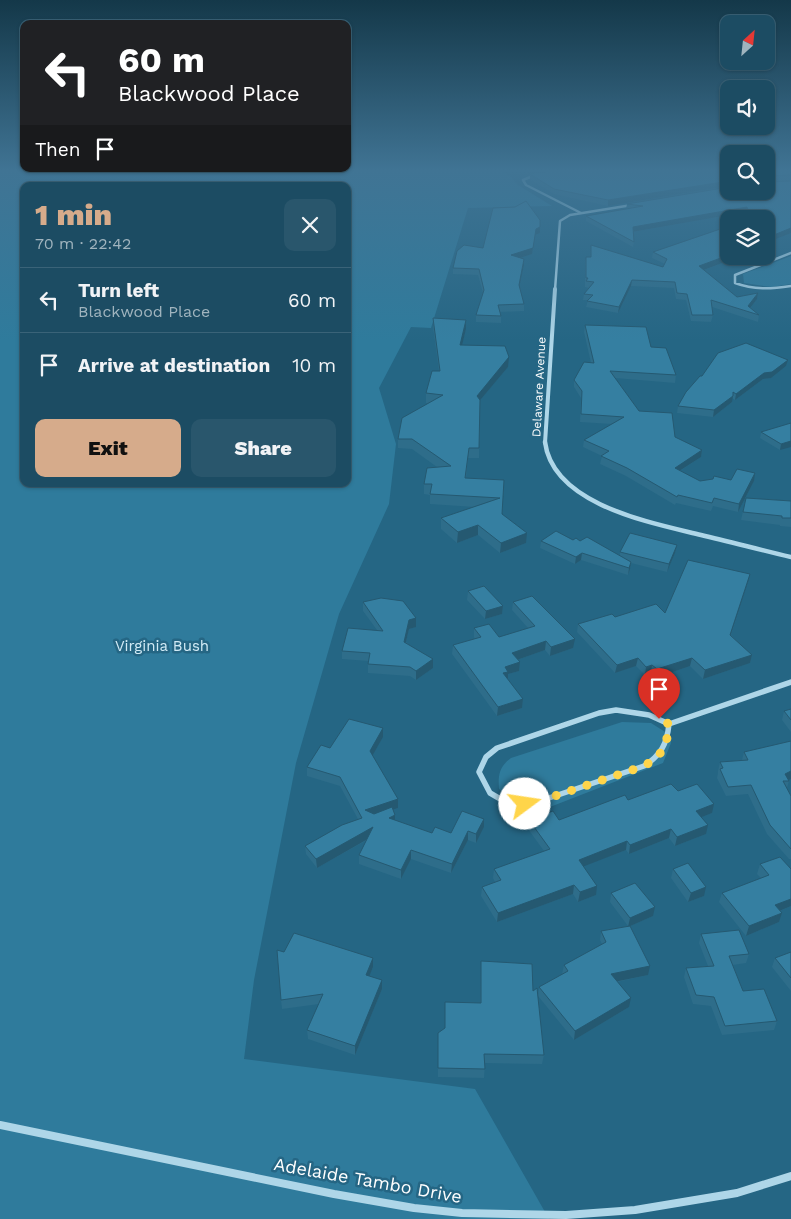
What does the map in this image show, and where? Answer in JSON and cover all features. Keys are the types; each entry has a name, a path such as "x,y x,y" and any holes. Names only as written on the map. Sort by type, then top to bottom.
{"street":[{"name":"Delaware Avenue","path":"559,228 545,426 546,452 561,476 574,487 607,508 632,518 791,557"},
{"path":"791,252 741,272 735,275 734,278 735,283 741,286 759,289 791,286"},
{"path":"669,724 668,740 655,759 644,766 540,801 525,804 506,801 489,792 479,772 483,759 493,749 507,742 599,713 616,710 634,712 649,715 669,724 791,682"},
{"name":"Adelaide Tambo Drive","path":"0,1125 325,1192 389,1204 461,1214 526,1216 630,1212 737,1192 791,1176"}],"green space":[{"name":"Virginia Bush","path":"0,228 20,228 20,487 351,487 351,228 462,228 431,328 411,327 379,388 396,444 389,504 339,614 296,763 254,980 244,1059 475,1089 549,1219 0,1219"},
{"path":"791,256 791,284 771,287 744,283 743,274 767,265 775,265 775,262"},
{"path":"622,722 651,723 670,735 671,743 663,763 550,807 517,804 499,789 500,772 511,758"}],"building":[{"path":"488,228 538,228 536,229 533,248 511,255 524,259 519,285 524,304 498,305 501,316 476,315 484,290 479,269 453,268 457,251 464,245 483,248"},
{"path":"608,228 633,228 634,242"},
{"path":"775,228 791,228 775,235"},
{"path":"720,229 720,258 699,266 737,297 758,293 748,306 759,315 711,300 713,315 692,315 687,294 677,293 675,282 632,280 619,307 587,301 593,295 584,294 594,282 586,281 588,278 586,278 586,257 591,257 591,245 663,267 667,259 653,252"},
{"path":"433,318 466,320 460,345 505,346 509,357 477,396 480,400 479,448 469,448 465,478 504,480 502,514 527,533 501,543 478,525 458,532 441,518 500,498 430,494 432,484 424,484 427,468 451,466 412,439 398,439 402,418 443,395 426,393 432,371 440,371"},
{"path":"585,325 646,327 651,347 666,348 676,375 610,371 639,411 672,413 675,437 702,450 675,468 700,481 713,479 714,476 731,480 737,469 755,473 739,504 714,498 712,503 678,495 677,497 627,468 601,456 609,451 584,440 624,417 581,414 582,391 574,380 584,362 594,363"},
{"path":"746,343 788,360 772,372 764,373 736,394 733,392 733,396 714,410 678,406 686,392 702,376 718,353"},
{"path":"791,423 791,441 781,444 761,432"},
{"path":"746,498 791,501 791,518 743,512"},
{"path":"556,531 573,540 576,538 580,541 587,537 631,562 629,568 582,553 576,557 541,541"},
{"path":"630,533 677,545 669,564 620,552"},
{"path":"688,560 750,574 730,635 752,655 705,670 692,658 657,669 652,665 646,667 638,658 617,665 578,624 612,614 615,617 656,604 665,613"},
{"path":"484,586 503,606 486,611 468,591"},
{"path":"532,596 575,639 551,647 546,641 512,653 520,662 505,667 508,672 503,673 523,699 498,707 453,645 481,637 474,628 489,624 499,637 535,626 513,602"},
{"path":"381,598 403,601 416,618 409,620 404,642 433,659 416,671 410,667 368,664 370,653 342,651 348,628 383,631 363,602"},
{"path":"791,709 791,720 784,711"},
{"path":"349,719 383,728 370,751 398,799 365,810 374,814 392,807 395,815 389,818 432,833 435,827 451,833 462,811 484,819 476,834 468,831 452,864 411,850 401,870 359,855 373,827 316,859 305,846 342,825 362,818 340,777 307,767 321,745 330,748"},
{"path":"791,741 791,771 785,774 789,781 783,781 791,796 791,849 770,825 751,785 728,787 720,769 723,768 720,762 748,760 744,752"},
{"path":"671,784 678,791 697,784 714,804 696,811 708,825 677,837 671,829 630,845 627,841 579,860 597,886 580,892 574,885 498,913 482,887 501,880 494,869 550,849 529,820 553,811 559,820 625,795 628,800"},
{"path":"780,857 791,869 791,899 775,905 782,913 749,926 722,893 769,875 760,864"},
{"path":"688,863 706,887 691,893 673,869"},
{"path":"635,883 655,907 630,918 611,893"},
{"path":"630,926 650,966 611,974 631,998 575,1031 539,987 568,971 564,965 606,942 601,931"},
{"path":"739,930 749,954 729,956 743,991 764,989 777,1021 725,1026 714,997 696,995 686,968 714,966 701,934"},
{"path":"294,933 373,958 366,975 382,980 355,1046 307,1030 323,994 281,1000 277,950 284,952"},
{"path":"791,952 791,978 775,958"},
{"path":"481,961 532,964 533,991 537,988 544,1055 484,1054 485,1069 438,1068 438,1033 445,1028 445,1002 481,1003"}],"route":[{"path":"525,804 540,801 644,766 655,759 663,750 668,740 669,724 659,719"}]}
